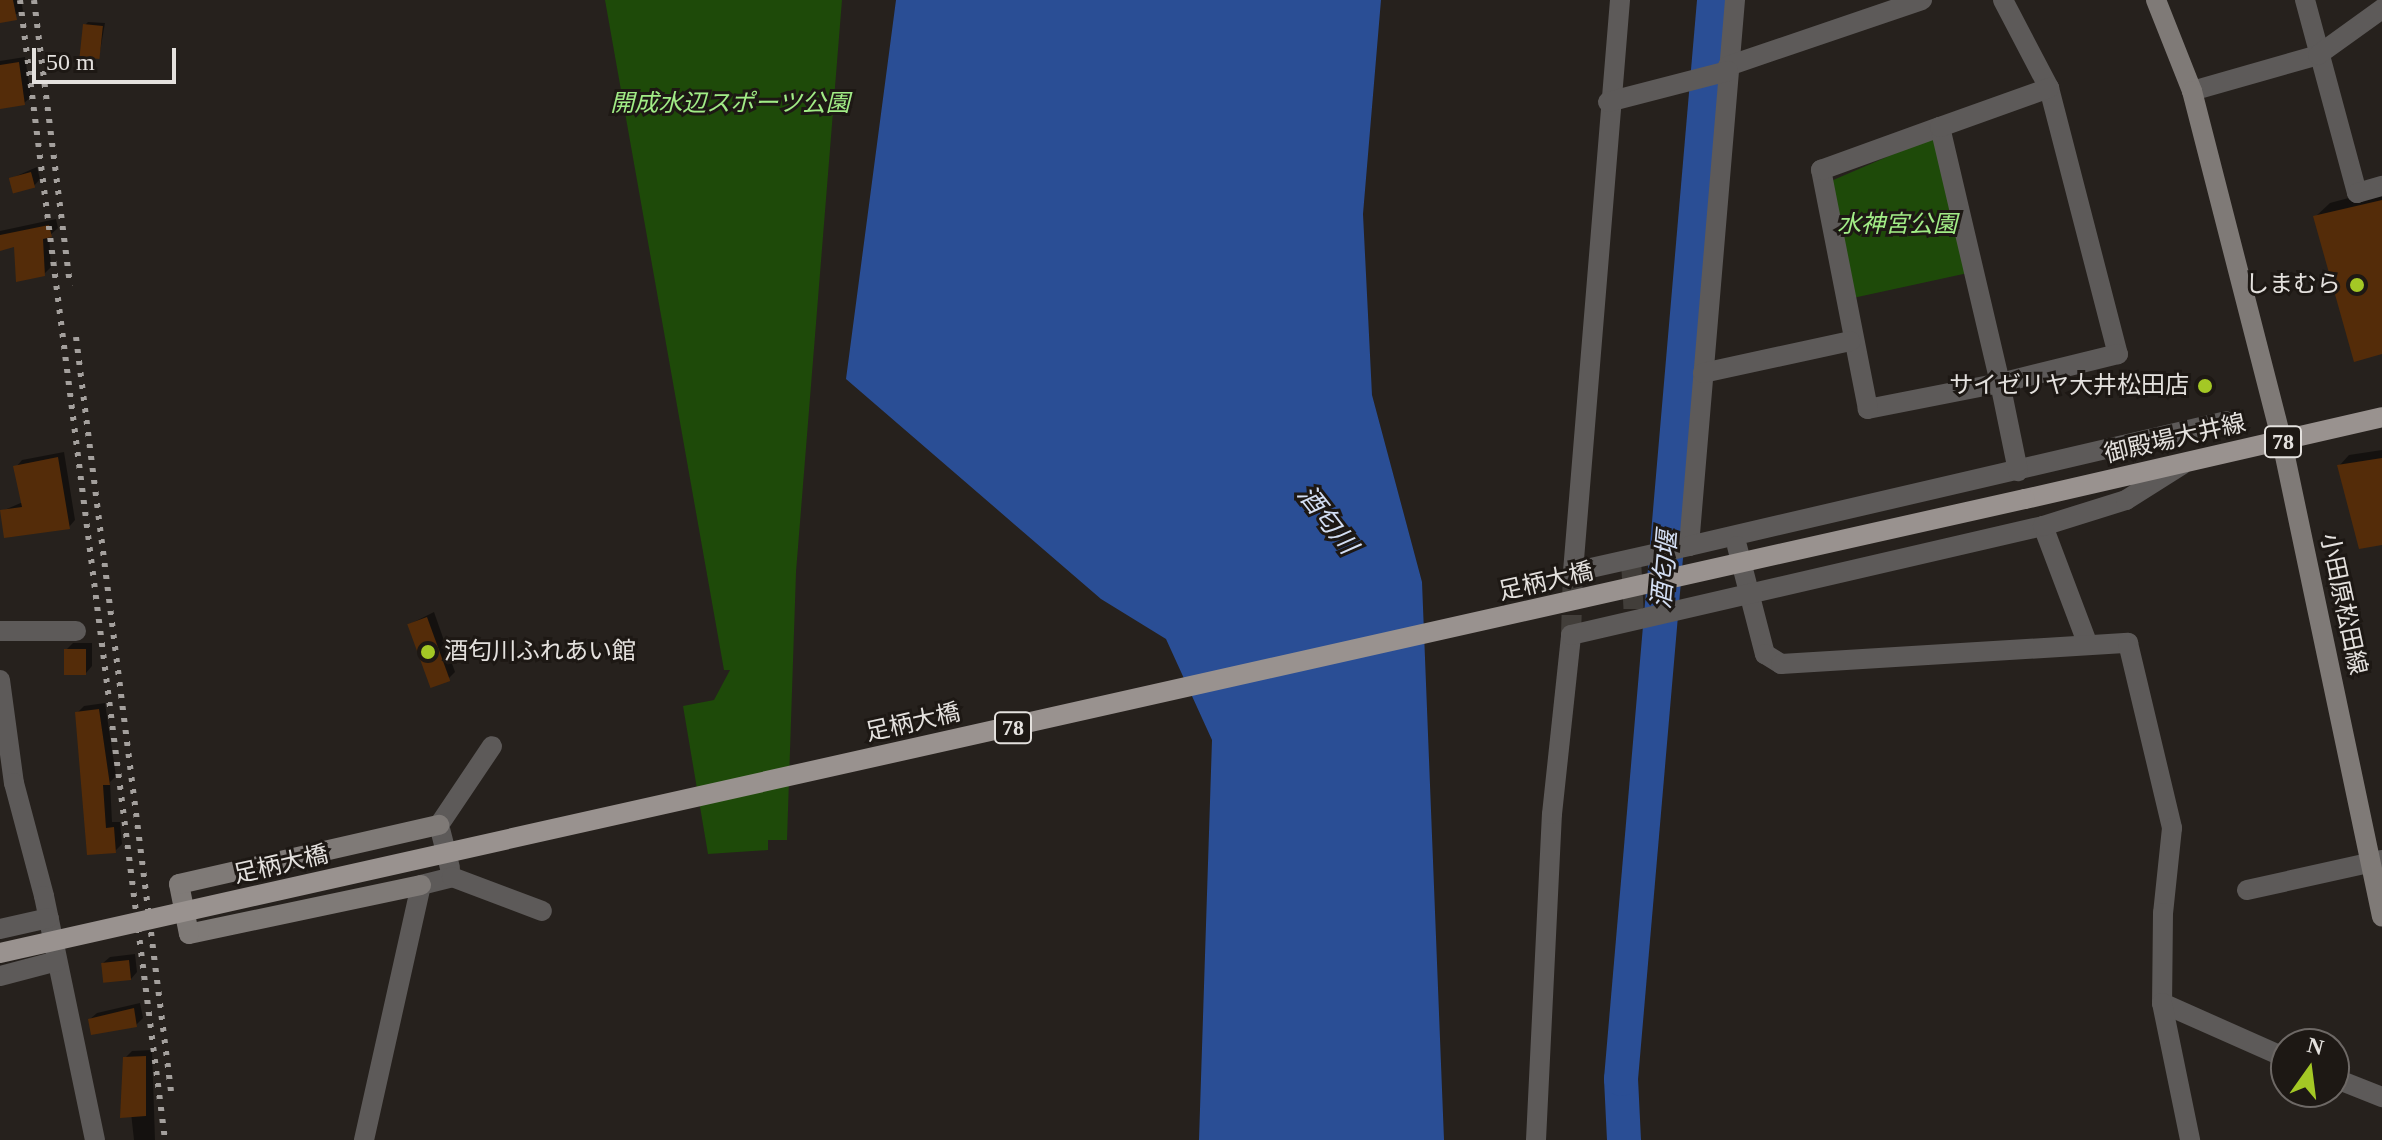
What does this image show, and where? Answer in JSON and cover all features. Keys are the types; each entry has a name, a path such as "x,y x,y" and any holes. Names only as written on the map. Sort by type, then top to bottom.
{"main road":[{"name":"御殿場大井線","path":"2025,499 2382,417"},
{"name":"足柄大橋","path":"0,953 2025,499"}],"street":[{"path":"1620,0 1608,102 1573,572 2226,421"},
{"path":"1674,549 1703,373 1718,72 1735,0"},
{"path":"1608,102 1718,72 1922,0"},
{"path":"2003,0 2049,88 2118,354 2000,383 1868,409 1851,341 1821,170 2049,88"},
{"name":"小田原松田線","path":"2156,0 2192,91 2282,442 2377,862 2382,917"},
{"path":"2305,0 2357,193 2382,186"},
{"path":"2192,91 2318,55 2382,9"},
{"path":"1940,127 2018,471"},
{"path":"1703,373 1851,341"},
{"path":"1536,1140 1551,830 1571,635 2043,526 2126,500 2183,464"},
{"path":"2043,526 2088,645"},
{"path":"1734,536 1765,654 1781,664 2128,643 2172,828 2163,913 2162,1003 2190,1140"},
{"path":"0,631 76,631"},
{"path":"0,680 14,783 49,918 95,1140"},
{"path":"492,746 439,825 179,884 189,934 452,877 542,911"},
{"path":"439,825 452,877"},
{"path":"2247,890 2377,862"},
{"path":"364,1140 421,885"},
{"path":"0,929 49,918"},
{"path":"0,976 57,961"},
{"path":"2162,1003 2270,1051"},
{"path":"2350,1084 2382,1097"}],"green space":[{"name":"開成水辺スポーツ公園","path":"605,0 842,0 796,572 787,840 768,840 768,850 708,854 683,706 714,700 730,670 724,670"},
{"name":"水神宮公園","path":"1933,137 1968,273 1853,298 1831,181"}],"water":[{"name":"酒匂川","path":"896,0 1381,0 1363,214 1372,395 1422,582 1444,1140 1199,1140 1212,740 1166,639 1101,599 846,379"}],"building":[{"path":"0,0 13,0 17,20 0,23"},
{"path":"83,24 103,26 99,59 80,57"},
{"path":"19,62 25,105 0,109 0,65"},
{"path":"31,172 35,187 13,193 9,178"},
{"name":"しまむら","path":"2382,200 2382,354 2354,362 2313,216"},
{"path":"49,225 52,237 43,239 45,276 16,282 14,247 0,251 0,235"},
{"path":"58,457 70,529 4,538 0,510 22,507 13,466"},
{"path":"2382,458 2382,545 2359,549 2337,465"},
{"name":"酒匂川ふれあい館","path":"427,617 450,681 431,688 407,624"},
{"path":"64,649 86,649 86,675 64,675"},
{"path":"99,709 110,785 103,785 106,828 114,827 116,853 87,855 75,712"},
{"path":"129,960 131,980 103,983 101,963"},
{"path":"134,1008 137,1027 91,1035 88,1019"},
{"path":"146,1056 146,1116 120,1118 123,1057"}],"waterway":[{"name":"酒匂堰","path":"1624,1140 1621,1079 1714,0"}],"tunnel":[{"path":"1631,559 1634,618"},
{"path":"1571,635 1573,572"}],"railway":[{"path":"20,0 165,1140"},
{"path":"34,0 70,286"},
{"path":"76,337 171,1091"}],"place":[{"name":"しまむら","path":"2357,285"},
{"name":"サイゼリヤ大井松田店","path":"2205,386"},
{"name":"酒匂川ふれあい館","path":"428,652"}]}
